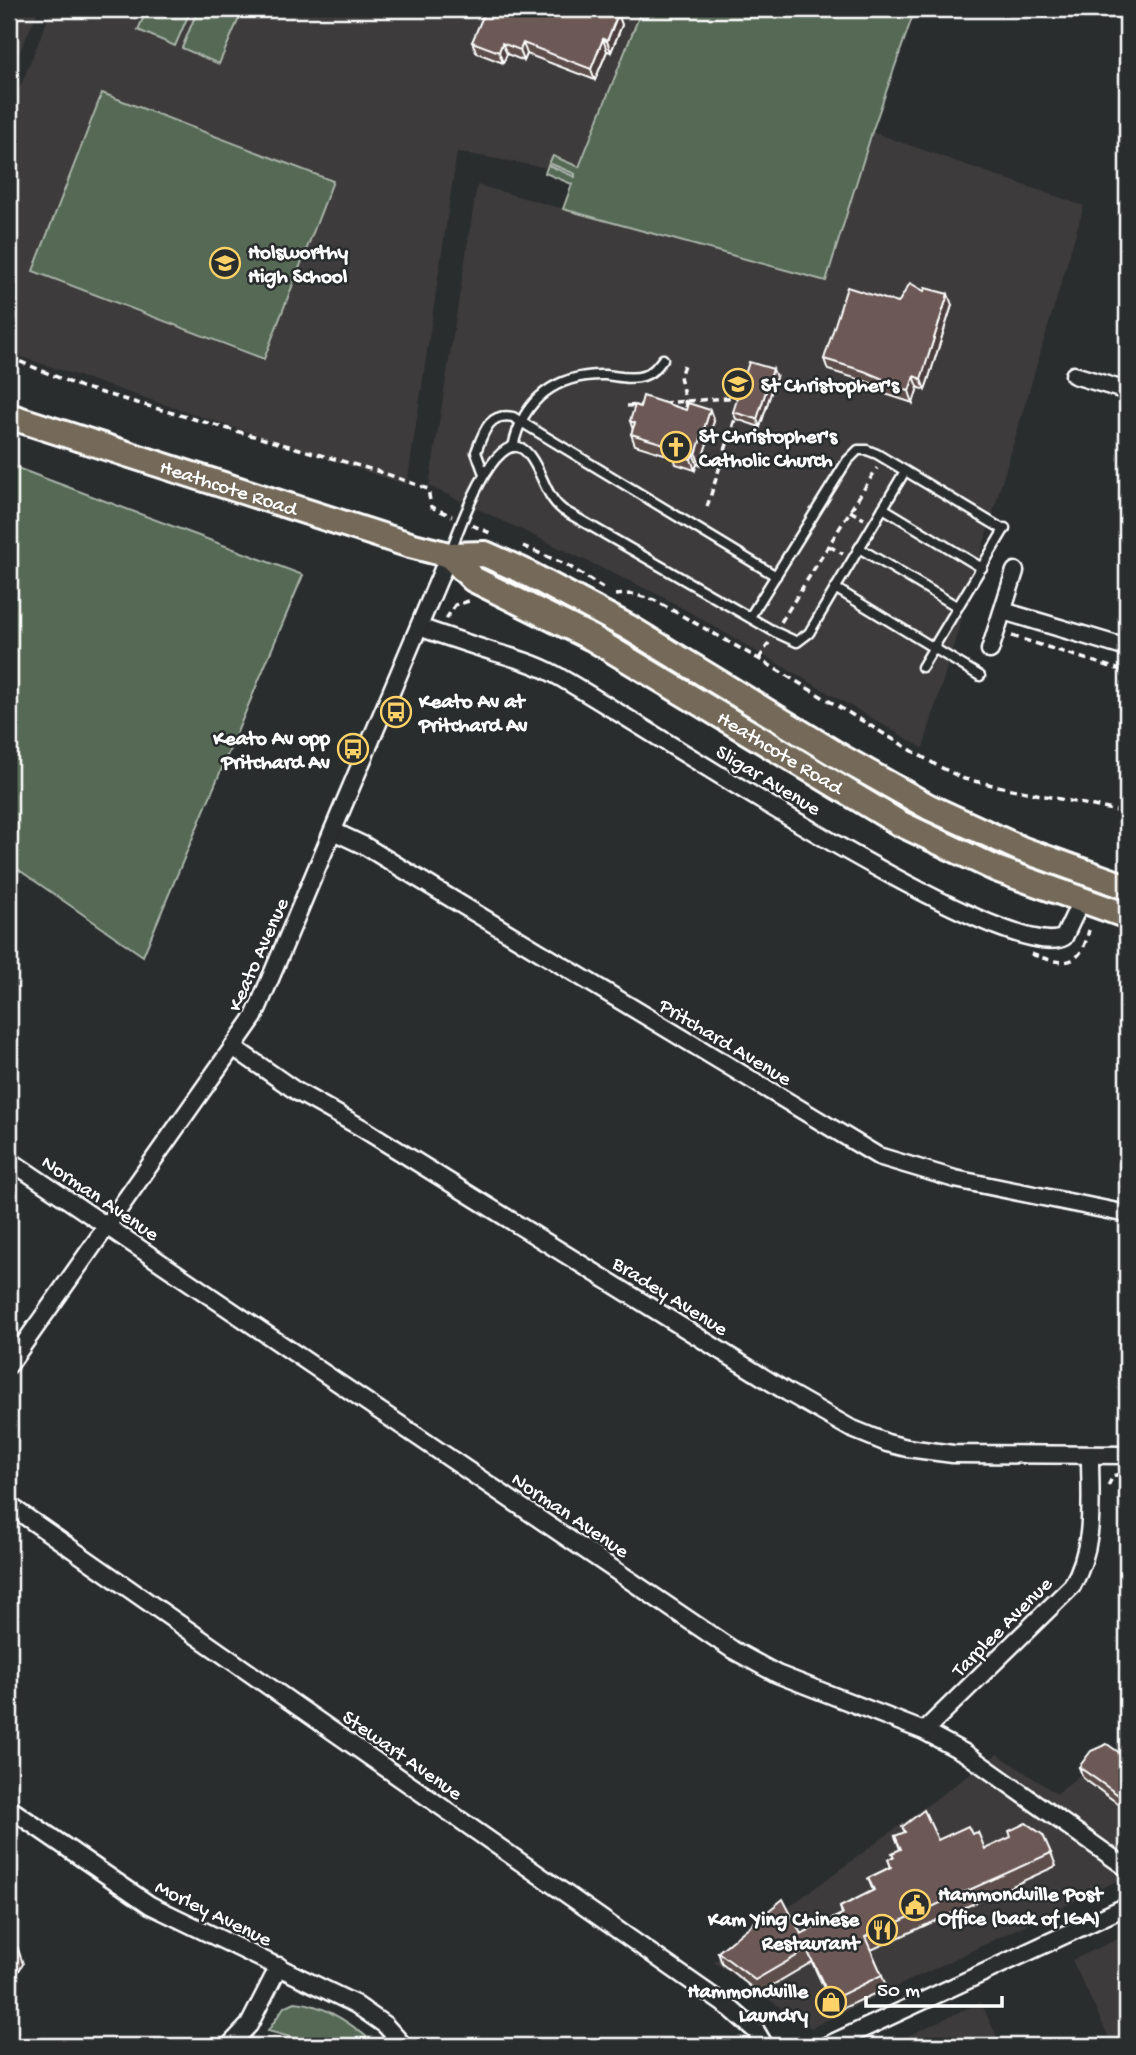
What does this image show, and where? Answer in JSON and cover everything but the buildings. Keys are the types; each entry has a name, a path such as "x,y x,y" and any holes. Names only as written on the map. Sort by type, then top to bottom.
{"main road":[{"name":"Heathcote Road","path":"9,416 411,545 449,555 485,554 548,583 628,627 844,760 929,807 1021,849 1127,887"},
{"name":"Heathcote Road","path":"449,555 473,579 592,639 873,809 967,856 1081,901 1127,916"}],"street":[{"path":"1074,375 1127,391"},
{"name":"Keato Avenue","path":"9,1365 233,1047 260,1004 449,555"},
{"path":"990,650 1015,571"},
{"path":"1003,611 1127,648"},
{"name":"Sligar Avenue","path":"419,627 553,673 857,857 910,886 975,916 1032,937 1055,941 1064,937 1081,901"},
{"name":"Pritchard Avenue","path":"333,831 365,846 878,1156 955,1179 1127,1214"},
{"name":"Bradey Avenue","path":"233,1047 296,1091 362,1128 787,1392 850,1428 887,1443 953,1454 1127,1455"},
{"name":"Norman Avenue","path":"9,1160 733,1650 777,1674 924,1731 965,1753 1127,1868"},
{"name":"Tarplee Avenue","path":"924,1731 1072,1586 1089,1544 1090,1455"},
{"name":"Stewart Avenue","path":"9,1505 731,2009 756,2031 765,2046"},
{"name":"Morley Avenue","path":"9,1808 150,1905 372,2014 404,2046"},
{"path":"826,2046 1127,1906"},
{"path":"229,2046 249,2025 279,1966"}],"lane":[{"path":"449,555 484,474 500,454 513,447 521,422 537,398 561,382 600,375 639,377 653,371 663,359"},
{"path":"484,474 476,452 490,422 496,416 504,415 521,422 776,576"},
{"path":"513,447 530,456 548,493 563,510 793,641 805,637 905,471"},
{"path":"750,617 851,456 862,450 905,471 906,469 1005,528 922,667"},
{"path":"883,508 982,568"},
{"path":"859,548 958,607"},
{"path":"835,587 980,676"}],"path":[{"path":"9,357 81,387 406,481 428,489 431,507"},
{"path":"684,365 680,376 688,415"},
{"path":"659,404 741,397 708,507"},
{"path":"627,406 646,405"},
{"path":"759,659 883,458"},
{"path":"487,531 495,536"},
{"path":"514,545 530,548 568,565 604,588"},
{"path":"614,596 632,594 654,600 964,779 1127,813"},
{"path":"996,631 1127,672"},
{"path":"418,2036 426,2046"}],"shaded area":[{"path":"9,9 39,9 9,76"},
{"name":"Holsworthy High School","path":"52,9 642,9 576,173 457,152 407,485 9,353 9,114"},
{"name":"St Christopher's","path":"872,132 1084,206 923,748 665,598 429,486 477,185 825,281"},
{"path":"997,1754 1057,1794 1095,1762 1127,1766 1127,1876 811,2028 714,1962"},
{"path":"1127,1935 1127,2046 1113,2046 1072,1960"},
{"path":"981,2002 1001,2046 886,2046"}],"green space":[{"path":"147,9 191,9 175,46 138,30"},
{"path":"198,9 243,9 219,64 182,48"},
{"path":"642,9 915,9 872,132 826,281 563,209 572,184 545,173 548,165 575,177 575,174 549,163 553,156 579,167"},
{"path":"102,93 333,181 264,359 33,271"},
{"path":"9,465 303,575 143,956 9,863"},
{"path":"295,2002 329,2012 350,2024 377,2046 298,2046 294,2038 268,2031 284,2007"}],"place":[{"name":"Holsworthy High School","path":"225,263"},
{"name":"St Christopher's","path":"738,384"},
{"name":"St Christopher's Catholic Church","path":"676,447"},
{"name":"Keato Av at Pritchard Av","path":"396,712"},
{"name":"Keato Av opp Pritchard Av","path":"353,749"},
{"name":"Hammondville Post Office (back of IGA)","path":"915,1905"},
{"name":"Kam Ying Chinese Restaurant","path":"882,1930"},
{"name":"Hammondville Laundry","path":"831,2002"}]}
